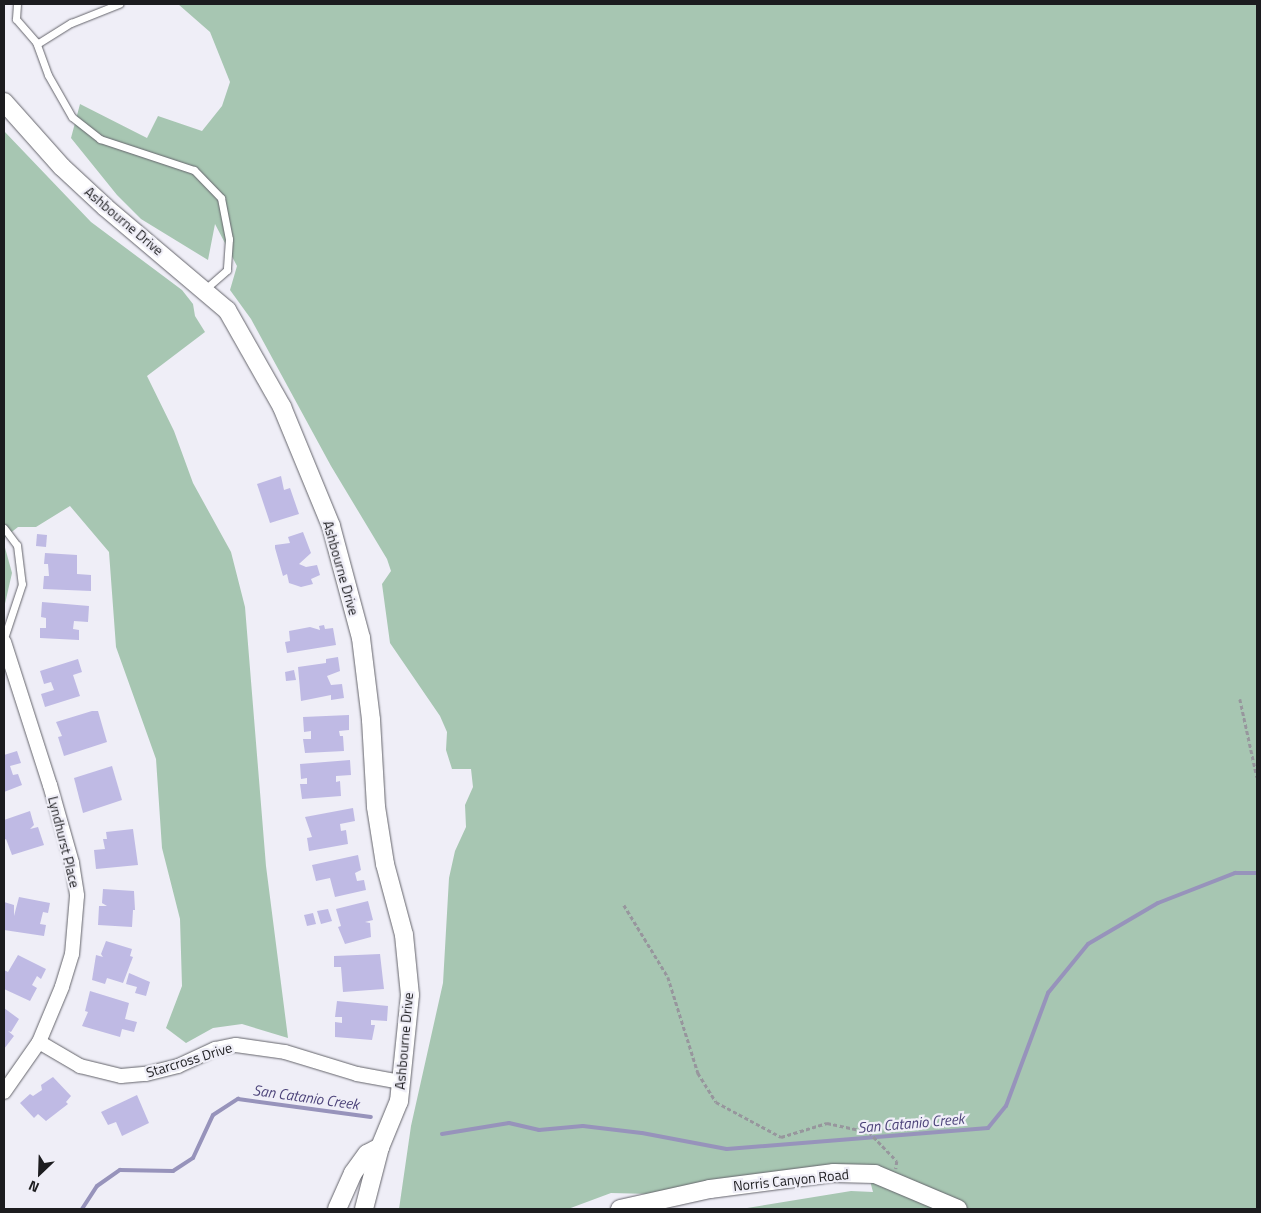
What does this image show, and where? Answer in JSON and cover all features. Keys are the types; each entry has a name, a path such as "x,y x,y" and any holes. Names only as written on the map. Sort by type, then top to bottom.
{"street":[{"name":"Ashbourne Drive","path":"4,102 62,167 105,207 205,289 227,310 282,407 331,526 361,638 371,720 376,807 385,864 404,935 410,995 401,1082 394,1117 380,1146 364,1209"},
{"name":"Lyndhurst Place","path":"4,642 50,785 72,863 77,896 72,954 62,988 39,1042 4,1092"},
{"name":"Starcross Drive","path":"39,1042 80,1066 121,1076 146,1074 178,1066 216,1049 236,1045 285,1052 357,1074 401,1082"},
{"name":"Ashbourne Drive","path":"337,1209 353,1173 366,1154 380,1146"},
{"name":"Norris Canyon Road","path":"620,1209 710,1189 834,1173 875,1174 894,1180 958,1209"}],"lane":[{"path":"17,4 16,19 37,44 48,75 72,116 100,139 194,170 222,198 229,239 227,270 205,289"},
{"path":"37,44 71,23 119,4"},
{"path":"4,528 17,545 22,584 4,638"}],"path":[{"path":"1240,699 1257,777"},
{"path":"624,905 668,977 698,1073 716,1102 782,1137 827,1123 869,1132 896,1160 894,1180"}],"green space":[{"path":"178,4 1257,4 1257,1209 741,1209 851,1191 873,1192 866,1166 651,1194 611,1193 568,1209 399,1209 411,1126 443,983 449,878 455,851 466,827 465,805 473,787 471,769 452,769 446,750 447,732 440,716 390,643 382,584 391,571 387,559 331,466 251,319 230,290 237,266 215,224 208,260 141,219 117,195 71,138 80,104 147,138 158,116 202,131 222,106 230,82 210,32"},
{"path":"4,131 91,222 182,290 193,304 195,316 205,332 147,376 174,431 193,483 231,552 245,607 266,866 288,1038 242,1024 213,1028 186,1043 166,1028 182,986 180,919 162,848 156,759 116,647 109,552 70,506 36,527 18,527 4,538"},
{"path":"4,544 12,573 4,608"}],"building":[{"path":"281,476 284,490 290,488 299,514 270,523 257,484"},
{"path":"303,532 311,553 299,564 306,567 317,565 320,575 311,579 313,584 301,587 289,583 287,574 283,576 275,545 290,543 288,537"},
{"path":"37,534 47,535 46,547 36,546"},
{"path":"45,553 77,555 77,574 91,575 91,591 43,589 44,576 49,576 48,564 44,564"},
{"path":"42,602 89,606 88,622 74,621 73,629 79,630 79,640 40,638 40,628 46,628 46,618 41,617"},
{"path":"324,625 325,629 333,628 336,645 287,653 285,642 290,641 289,631 310,627 320,630 319,626"},
{"path":"338,657 340,671 327,676 331,685 342,684 344,698 331,700 331,695 301,701 298,667 326,663 326,659"},
{"path":"78,659 82,672 73,675 80,696 45,707 41,694 54,690 51,682 44,684 40,671"},
{"path":"294,670 296,680 286,681 285,672"},
{"path":"92,711 98,711 107,742 64,756 58,737 62,736 56,722"},
{"path":"349,715 349,730 339,731 340,736 343,736 344,751 305,753 303,739 311,739 311,731 304,732 303,717"},
{"path":"17,751 21,763 10,766 13,775 18,774 22,785 4,792 4,755"},
{"path":"350,760 351,775 336,776 336,782 340,781 341,796 302,799 300,784 307,784 307,778 301,779 300,764"},
{"path":"112,766 122,800 83,813 74,778"},
{"path":"353,808 355,821 340,824 341,831 346,830 348,844 309,851 307,838 312,837 305,817"},
{"path":"30,811 34,825 30,829 38,827 44,845 12,855 6,839 4,840 4,820"},
{"path":"133,829 138,865 96,869 94,850 105,849 103,839 107,839 106,832"},
{"path":"358,855 361,870 355,873 357,881 364,880 366,890 335,897 330,878 316,881 312,865"},
{"path":"103,889 134,891 135,910 133,910 132,927 98,925 99,906 107,906 102,903"},
{"path":"19,897 50,903 48,913 43,912 40,924 46,925 44,936 4,930 4,902 14,905 14,916"},
{"path":"368,901 373,920 365,922 370,923 371,937 345,944 338,927 341,926 336,909"},
{"path":"328,909 332,921 321,924 317,911"},
{"path":"313,913 316,924 307,926 304,915"},
{"path":"106,941 132,949 130,956 133,957 123,983 107,978 105,984 92,980 96,955 103,957 101,954"},
{"path":"380,954 384,989 343,992 341,967 334,967 334,956"},
{"path":"18,955 46,969 41,979 37,976 32,985 37,988 30,1001 4,989 4,970 8,972"},
{"path":"129,973 150,982 146,996 135,993 137,987 126,984"},
{"path":"90,991 129,1003 125,1019 137,1022 134,1032 122,1029 120,1037 82,1026 88,1012 85,1011"},
{"path":"337,1001 388,1006 387,1021 371,1020 371,1025 375,1025 372,1040 335,1037 335,1022 342,1023 342,1017 335,1017"},
{"path":"4,1008 19,1019 11,1032 8,1031 14,1036 4,1049"},
{"path":"53,1077 71,1096 66,1102 68,1104 46,1121 38,1114 34,1118 20,1103 30,1094 33,1096 42,1090 41,1085"},
{"path":"137,1095 149,1123 122,1136 116,1122 108,1125 101,1112"}],"waterway":[{"name":"San Catanio Creek","path":"442,1134 509,1123 539,1130 583,1126 642,1133 727,1149 988,1128 1006,1106 1048,993 1088,944 1158,903 1235,873 1257,873"},
{"name":"San Catanio Creek","path":"82,1209 97,1186 120,1170 173,1171 193,1158 213,1115 238,1099 371,1117"}]}
